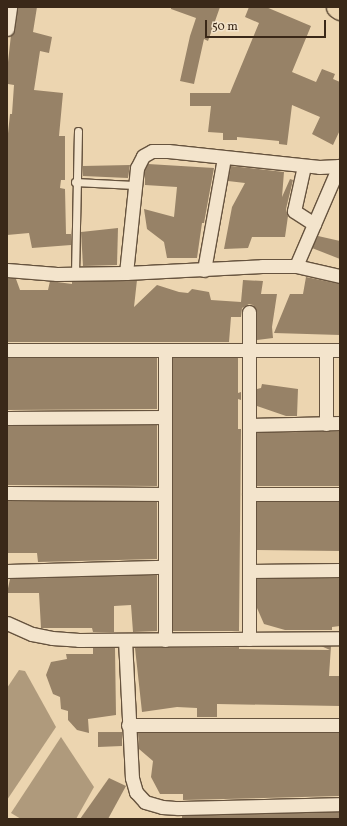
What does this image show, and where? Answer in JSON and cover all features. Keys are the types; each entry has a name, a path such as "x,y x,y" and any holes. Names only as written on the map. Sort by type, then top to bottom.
{"street":[{"path":"7,29 10,7"},
{"path":"126,273 134,185 139,162 143,156 152,151 168,151 304,166 340,166 296,266"},
{"path":"204,270 224,158"},
{"path":"304,166 294,211 314,224"},
{"path":"7,270 29,273 75,274 204,270 262,266 296,266 340,276"},
{"path":"249,312 249,639"},
{"path":"7,350 340,350"},
{"path":"165,350 165,640"},
{"path":"326,350 326,424"},
{"path":"7,418 165,417"},
{"path":"249,425 340,423"},
{"path":"7,493 165,494"},
{"path":"249,494 340,494"},
{"path":"7,571 165,567"},
{"path":"249,570 340,570"},
{"path":"7,623 32,634 52,638 165,640 340,638"},
{"path":"125,640 128,725 134,786 139,797 151,805 178,808 340,804"},
{"path":"128,725 340,725"}],"lane":[{"path":"75,274 78,131"},
{"path":"76,182 134,185"}],"shaded area":[{"path":"19,670 25,671 56,727 7,800 7,688"},
{"path":"61,737 94,787 76,819 21,819 11,813"}],"building":[{"path":"18,7 37,7 33,32 52,37 49,53 40,51 34,90 63,93 59,136 65,136 65,180 61,180 60,188 65,189 66,234 71,234 71,245 32,248 29,233 7,235 7,143 10,114 12,114 14,85 8,84 8,62 11,35 15,30"},
{"path":"171,7 220,7 208,41 204,39 194,84 180,81 190,36 196,18 171,9"},
{"path":"249,7 266,7 311,26 292,72 316,82 322,69 335,74 333,79 340,82 340,130 333,145 312,134 320,117 292,105 287,145 279,144 279,141 237,137 237,140 223,140 223,133 208,132 211,106 190,106 190,93 230,93 259,23 245,17"},
{"path":"148,164 214,168 204,223 202,223 197,258 167,258 164,242 147,229 144,209 174,217 177,187 145,185 145,170"},
{"path":"130,165 128,178 83,176 83,166"},
{"path":"231,166 284,172 282,197 290,179 293,180 286,209 288,216 285,237 252,237 248,248 224,249 232,207 245,183 228,181"},
{"path":"118,228 117,265 83,266 81,232"},
{"path":"318,236 340,241 340,259 312,248"},
{"path":"306,277 340,284 340,335 274,333 290,294 303,294"},
{"path":"7,278 16,279 20,290 48,290 50,281 72,284 72,282 137,280 134,307 157,285 179,292 188,293 192,289 209,292 211,300 241,302 243,280 263,281 261,294 277,294 272,327 273,338 257,340 257,312 253,305 249,304 242,308 241,317 231,317 229,342 7,342"},
{"path":"7,358 157,358 157,409 7,410"},
{"path":"173,358 238,358 238,393 241,392 241,400 238,399 238,429 241,429 239,631 173,631"},
{"path":"262,384 298,389 297,416 286,416 257,406 257,389 261,388"},
{"path":"157,425 157,486 7,485 7,426"},
{"path":"340,431 340,486 257,486 257,433"},
{"path":"7,501 157,502 157,559 38,562 37,553 7,553"},
{"path":"257,502 340,502 340,551 257,550"},
{"path":"157,575 157,631 133,632 131,605 114,606 114,632 93,632 92,628 41,628 39,593 7,593 10,579"},
{"path":"340,578 340,626 332,627 332,630 285,630 264,624 257,608 257,579"},
{"path":"321,646 331,646 329,676 340,676 340,706 217,704 217,717 197,717 197,708 177,707 142,712 135,648 239,647 239,649 330,650"},
{"path":"93,648 115,648 116,715 88,719 89,733 77,730 68,720 68,711 61,709 60,697 53,694 46,675 51,662 67,659 66,654 93,654"},
{"path":"98,732 122,732 122,746 98,747"},
{"path":"138,733 340,733 340,796 183,800 183,794 160,794 151,777 153,761 139,749"},
{"path":"109,778 126,786 108,819 80,819"},
{"path":"340,812 340,819 182,819 182,816"}]}
